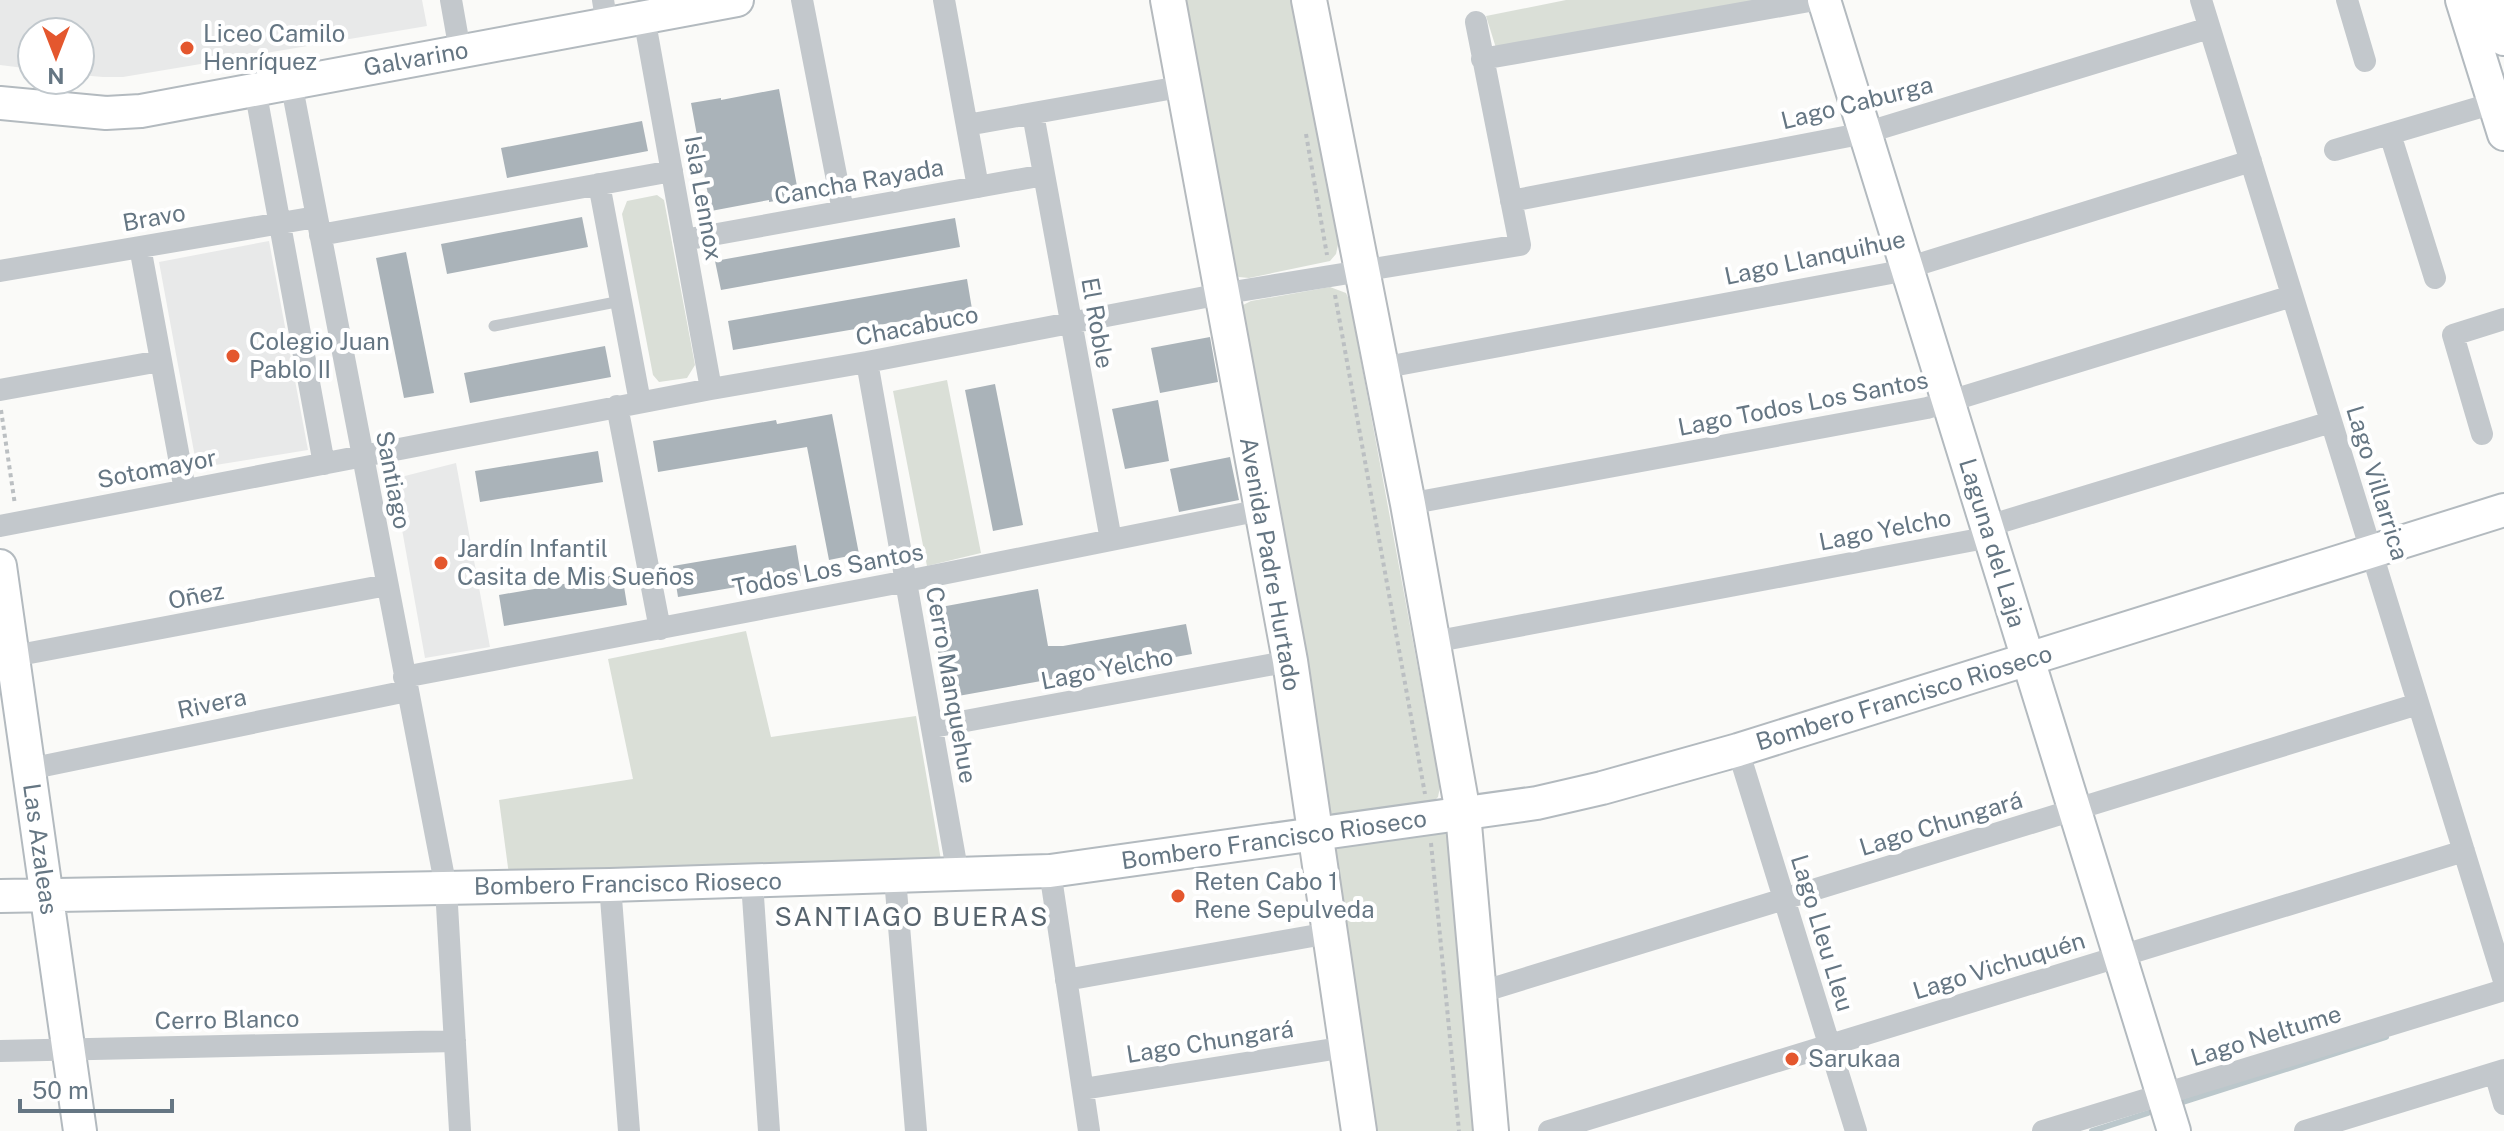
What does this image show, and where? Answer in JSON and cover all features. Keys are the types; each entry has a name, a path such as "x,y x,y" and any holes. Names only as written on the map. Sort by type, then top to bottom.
{"main road":[{"name":"Galvarino","path":"0,103 123,113 460,51 605,12 644,17 737,0"},
{"name":"Avenida Padre Hurtado","path":"1168,0 1290,661 1359,1131"},
{"path":"1309,0 1346,274 1381,368 1463,813 1491,1131"},
{"name":"Laguna del Laja","path":"1824,0 2174,1131"},
{"path":"2462,0 2499,101 2504,134"},
{"path":"2492,0 2504,39"},
{"name":"Bombero Francisco Rioseco","path":"0,896 752,882 1050,871 1537,803 1738,750 2504,512"},
{"name":"Las Azaleas","path":"0,566 80,1131"}],"street":[{"path":"451,0 460,51"},
{"path":"802,0 843,211"},
{"path":"944,0 978,187"},
{"path":"1482,59 1815,0"},
{"name":"Lago Villarrica","path":"2201,0 2504,981"},
{"path":"2347,0 2365,61"},
{"name":"Isla Lennox","path":"644,17 711,389"},
{"path":"1476,22 1511,201"},
{"name":"Lago Caburga","path":"1511,201 1865,133 2209,28"},
{"name":"Santiago","path":"291,82 446,888 460,1131"},
{"path":"967,125 1185,86"},
{"path":"255,89 324,464"},
{"path":"2335,150 2499,101"},
{"name":"El Roble","path":"1033,114 1111,540"},
{"path":"2390,134 2435,278"},
{"name":"Lago Llanquihue","path":"1381,368 1891,273 2251,161"},
{"path":"318,226 672,171"},
{"name":"Cancha Rayada","path":"684,240 1044,175"},
{"path":"599,184 640,402"},
{"name":"Chacabuco","path":"324,464 617,406 1221,294 1520,245 1511,201"},
{"name":"Bravo","path":"0,271 280,223 318,226"},
{"path":"140,247 185,490"},
{"name":"Lago Todos Los Santos","path":"1408,504 1927,408 2292,296"},
{"path":"2482,434 2453,335 2504,319"},
{"path":"0,390 160,361"},
{"name":"Cerro Manquehue","path":"867,362 958,875"},
{"path":"617,406 660,629"},
{"name":"Lago Yelcho","path":"1433,642 1985,538 1998,523 2331,422"},
{"name":"Sotomayor","path":"0,526 324,464"},
{"name":"Todos Los Santos","path":"406,684 660,629 1261,510"},
{"name":"Oñez","path":"14,656 387,585"},
{"name":"Lago Yelcho","path":"933,727 1290,661"},
{"name":"Rivera","path":"29,769 406,684"},
{"name":"Lago Chungará","path":"1478,993 2418,704"},
{"name":"Lago Lleu Lleu","path":"1738,750 1856,1131"},
{"name":"Lago Vichuquén","path":"1549,1131 2464,851"},
{"path":"1050,871 1089,1131"},
{"path":"895,878 916,1131"},
{"path":"752,882 769,1131"},
{"path":"610,885 629,1131"},
{"path":"1066,980 1329,933"},
{"name":"Lago Neltume","path":"2043,1131 2504,990"},
{"name":"Cerro Blanco","path":"0,1051 455,1041"},
{"name":"Lago Chungará","path":"1083,1089 1346,1047"},
{"path":"2305,1131 2499,1071 2504,1104"}],"lane":[{"path":"494,326 621,301"}],"path":[{"path":"1304,123 1346,274 1429,818 1459,1131"}],"shaded area":[{"name":"Liceo Camilo Henríquez","path":"0,0 422,0 427,26 123,77 103,77 96,76 96,16 16,16 16,67 0,65"},
{"path":"1178,0 1295,0 1339,240 1336,254 1330,261 1249,278 1239,277 1230,271"},
{"path":"1566,0 1772,0 1496,48 1486,16"},
{"path":"657,195 664,200 695,365 687,378 659,382 653,375 622,214 627,201"},
{"name":"Colegio Juan Pablo II","path":"269,241 308,450 197,468 159,262"},
{"path":"1330,287 1346,293 1350,302 1440,787 1438,797 1432,803 1334,815 1326,809 1241,306 1251,301"},
{"path":"947,380 981,553 927,566 893,391"},
{"name":"Jardín Infantil Casita de Mis Sueños","path":"456,463 490,647 425,658 393,479"},
{"path":"746,631 771,737 916,716 941,860 509,875 499,800 633,779 608,659"},
{"path":"1444,831 1449,840 1474,1131 1373,1131 1332,862 1335,843"}],"building":[{"path":"779,89 799,197 711,211 691,103"},
{"path":"642,121 648,151 507,178 501,148"},
{"path":"582,217 588,247 447,274 441,244"},
{"path":"955,218 960,247 721,290 715,261"},
{"path":"406,252 434,393 404,398 376,258"},
{"path":"967,279 972,309 733,350 728,321"},
{"path":"1210,337 1218,382 1160,393 1151,348"},
{"path":"605,346 611,377 470,403 464,373"},
{"path":"995,384 1023,525 993,531 965,390"},
{"path":"1158,400 1169,461 1125,469 1112,409"},
{"path":"832,414 859,554 829,560 807,447 658,472 653,441 776,420 777,424"},
{"path":"598,451 603,482 480,502 475,471"},
{"path":"1230,457 1239,500 1179,512 1170,469"},
{"path":"796,545 801,576 678,597 673,566"},
{"path":"622,574 627,605 504,626 499,595"},
{"path":"1038,589 1048,646 1186,624 1192,654 947,698 930,609"}],"waterway":[{"path":"2183,1102 2386,1037"},
{"path":"2092,1131 2148,1113"}],"place":[{"name":"Liceo Camilo Henríquez","path":"187,48"},
{"name":"Colegio Juan Pablo II","path":"233,356"},
{"name":"Jardín Infantil Casita de Mis Sueños","path":"441,563"},
{"name":"Reten Cabo 1 Rene Sepulveda","path":"1178,896"},
{"name":"Sarukaa","path":"1792,1059"}],"district":[{"name":"SANTIAGO BUERAS","path":"912,917"}]}
